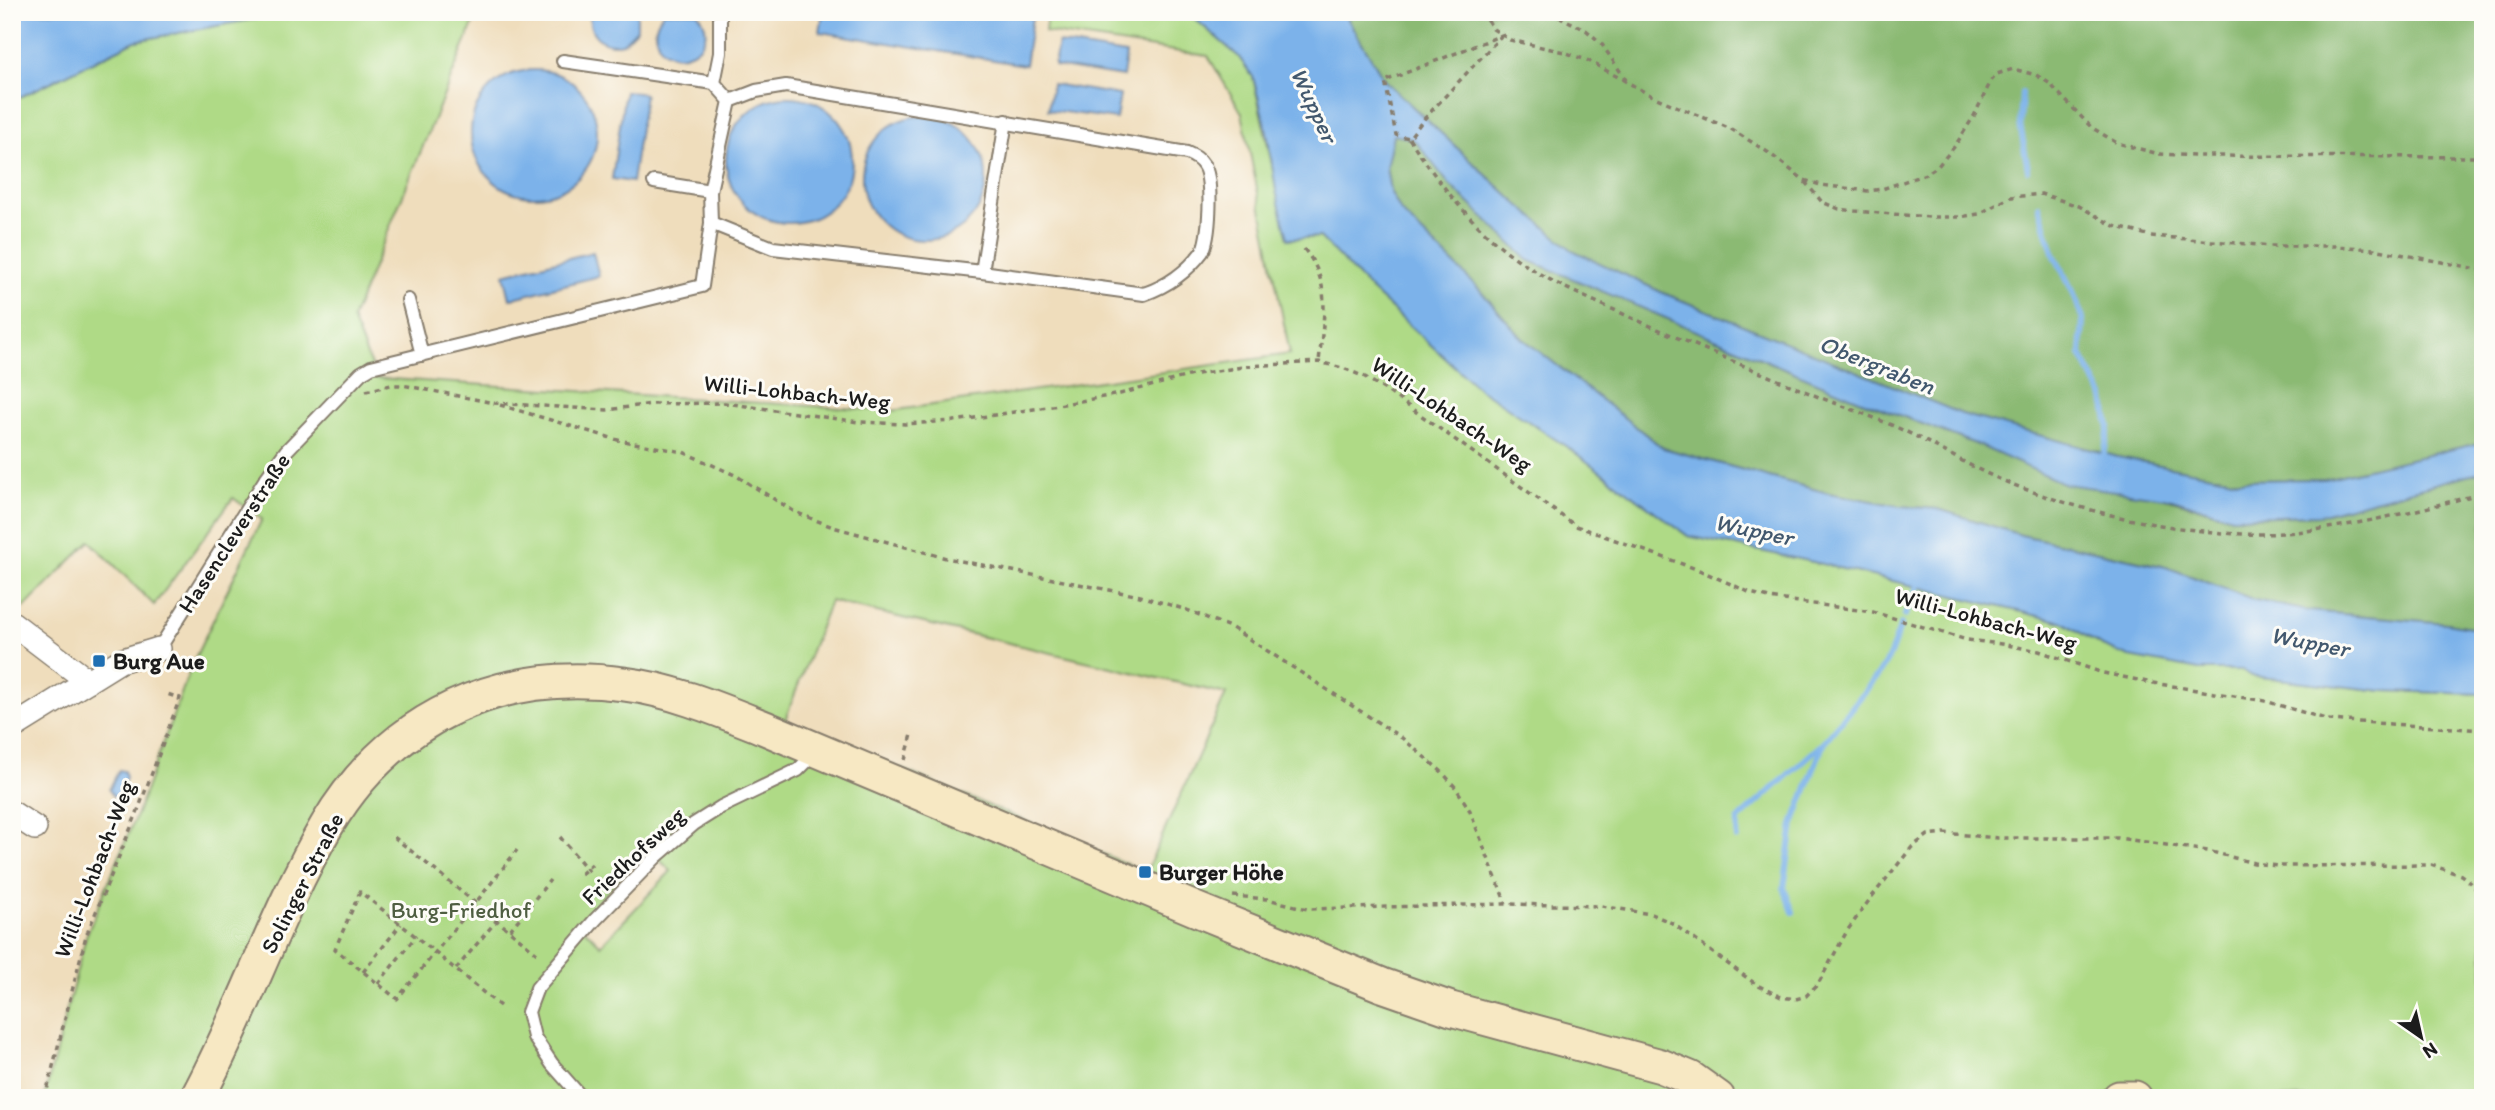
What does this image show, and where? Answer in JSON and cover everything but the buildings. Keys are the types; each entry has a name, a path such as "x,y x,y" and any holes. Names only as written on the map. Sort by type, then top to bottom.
{"main road":[{"name":"Solinger Straße","path":"197,1098 241,1010 302,871 328,824 368,769 399,740 428,719 470,699 495,691 540,683 575,681 625,684 700,703 815,748"},
{"path":"815,748 1214,917 1426,1001 1661,1066 1690,1078 1718,1098"},
{"path":"2119,1098 2135,1098"}],"street":[{"path":"12,623 88,681"},
{"name":"Hasencleverstraße","path":"12,728 120,661 159,649"},
{"path":"12,813 35,828"}],"lane":[{"path":"714,83 720,53 720,12"},
{"path":"563,61 714,83 730,101"},
{"path":"711,223 773,248 1144,294 1163,288 1180,275 1202,252 1207,242 1209,177 1205,166 1187,153 786,86 756,91 730,101"},
{"path":"408,300 422,355 702,286 711,223 710,191 730,101"},
{"path":"982,272 1006,121"},
{"path":"654,182 710,191"},
{"name":"Hasencleverstraße","path":"159,649 286,451 351,381 371,368 422,355"},
{"name":"Friedhofsweg","path":"582,1098 534,1037 528,1020 530,1004 537,988 586,930 656,857 694,824 722,807 798,770 815,748"}],"path":[{"path":"1482,12 1493,29 1510,40 1580,57 1652,96 1731,129 1804,180 1822,202 1839,209 1960,217 1979,214 2011,197 2040,194 2079,205 2113,226 2151,236 2272,246 2374,249 2483,270"},
{"path":"1550,12 1586,30 1601,43 1630,84"},
{"path":"1502,35 1385,81 1395,135 1409,138 1435,178 1471,219 1520,261 1567,290 1688,343 1909,433 1983,472 2058,500 2112,516 2225,533 2274,534 2381,517 2483,493"},
{"path":"1409,138 1424,118 1502,35"},
{"path":"1804,180 1831,187 1868,191 1926,174 1938,166 1955,146 1997,74 2013,69 2036,75 2049,83 2091,127 2117,143 2159,154 2483,157"},
{"path":"1304,248 1319,270 1325,299 1319,362"},
{"name":"Willi-Lohbach-Weg","path":"330,404 391,385 416,387 494,403 607,410 652,404 724,403 859,422 905,424 954,421 1041,408 1120,394 1166,380 1222,370 1319,362 1365,377 1387,391 1576,526 1699,570 1751,593 1769,598 1873,611 1967,640 2039,651 2103,673 2266,701 2329,720 2483,730"},
{"path":"494,403 618,440 683,452 735,475 795,512 833,527 946,558 1140,596 1187,610 1232,628 1402,738 1442,772 1457,788 1469,809 1506,904"},
{"name":"Willi-Lohbach-Weg","path":"45,1098 86,936 137,813 180,698 167,694"},
{"path":"903,769 914,731"},
{"path":"1214,917 1222,901 1231,896 1244,895 1307,909 1506,904 1601,906 1651,914 1672,923 1757,985 1780,997 1796,999 1806,996 1818,984 1847,931 1870,899 1912,847 1928,835 1944,833 1998,838 2118,838 2208,851 2277,866 2431,865 2461,875 2483,898"},
{"path":"394,836 537,953"},
{"path":"560,837 592,875"},
{"path":"500,1006 455,970 435,952 416,936 360,892 335,949 397,999 435,952 476,903 517,850"},
{"path":"581,874 592,864"},
{"path":"509,930 550,880"},
{"path":"455,970 497,920"},
{"path":"363,972 401,924"},
{"path":"379,984 416,936"}],"green space":[{"name":"Burg-Friedhof","path":"292,12 478,12 352,319 376,378 890,411 1290,354 1242,113 1208,56 1045,32 1047,12 1187,12 1238,56 1253,77 1288,239 1320,237 1373,292 1478,388 1570,449 1688,536 1818,563 2063,622 2102,646 2199,670 2242,670 2252,676 2383,691 2483,694 2483,1098 44,1098 86,936 137,813 193,662 262,519 233,498 154,605 90,541 24,608 12,599 12,101 135,41","holes":["830,601 1226,694 1146,872 785,720","648,849 671,871 601,945 578,923"]},
{"path":"1340,12 2483,12 2483,442 2325,479 2238,480 2118,457 1962,414 1661,292 1572,250 1512,199 1385,81 1347,18"},
{"path":"1393,134 1416,142 1528,260 1862,401 1978,445 2232,517 2319,515 2483,471 2483,629 2446,623 2308,611 2255,600 2166,567 2021,535 1938,509 1900,506 1828,493 1663,448 1522,338 1478,288 1401,212 1390,191 1386,167"}],"water":[{"path":"12,12 292,12 135,41 12,101"},
{"path":"590,12 637,12 637,29 623,43 603,41 591,27"},
{"path":"664,12 697,12 705,25 705,36 700,46 682,55 671,54 662,49 656,37 656,30 658,20"},
{"path":"823,12 1033,12 1025,65 820,32"},
{"name":"Wupper","path":"1187,12 1340,12 1347,18 1385,81 1512,199 1572,250 1661,292 1962,414 2118,457 2238,480 2325,479 2483,442 2483,471 2319,515 2232,517 2172,499 2065,484 1978,445 1862,401 1528,260 1449,184 1416,142 1393,135 1386,167 1390,191 1401,212 1478,288 1522,338 1663,448 1828,493 1900,506 1938,509 2021,535 2166,567 2255,600 2308,611 2446,623 2483,629 2483,694 2383,691 2252,676 2242,670 2199,670 2130,657 2102,646 2063,622 1818,563 1688,536 1570,449 1478,388 1373,292 1320,237 1288,239 1253,77 1238,56"},
{"path":"1058,43 1126,54 1123,77 1054,66"},
{"path":"534,70 558,74 579,88 593,109 597,133 593,157 579,178 558,192 534,196 510,192 489,178 475,157 471,133 475,109 489,88 510,74"},
{"path":"1052,84 1120,95 1116,119 1048,110"},
{"path":"625,91 645,94 632,182 612,179"},
{"path":"789,97 813,102 833,116 847,136 852,160 847,184 833,204 813,218 789,223 765,218 745,204 731,184 726,160 731,136 745,116 765,102"},
{"path":"924,116 948,120 968,134 982,154 986,178 982,202 968,222 948,236 924,240 900,236 880,222 866,202 862,178 866,154 880,134 900,120"},
{"path":"593,252 599,276 510,299 504,274"},
{"path":"119,770 124,771 126,777 120,794 114,797 109,790"}],"waterway":[{"path":"2022,93 2020,124 2028,170"},
{"path":"2039,206 2053,252 2083,319 2081,355 2104,398 2109,427 2103,461"},
{"path":"1905,615 1920,582"},
{"path":"1793,912 1784,888 1793,824 1824,742 1878,675 1890,655 1901,624"},
{"path":"1737,838 1738,820 1822,744"}],"place":[{"name":"Burg Aue","path":"99,661"},
{"name":"Burger Höhe","path":"1145,872"}],"water label":[{"name":"Obergraben","path":"1877,365"}]}
